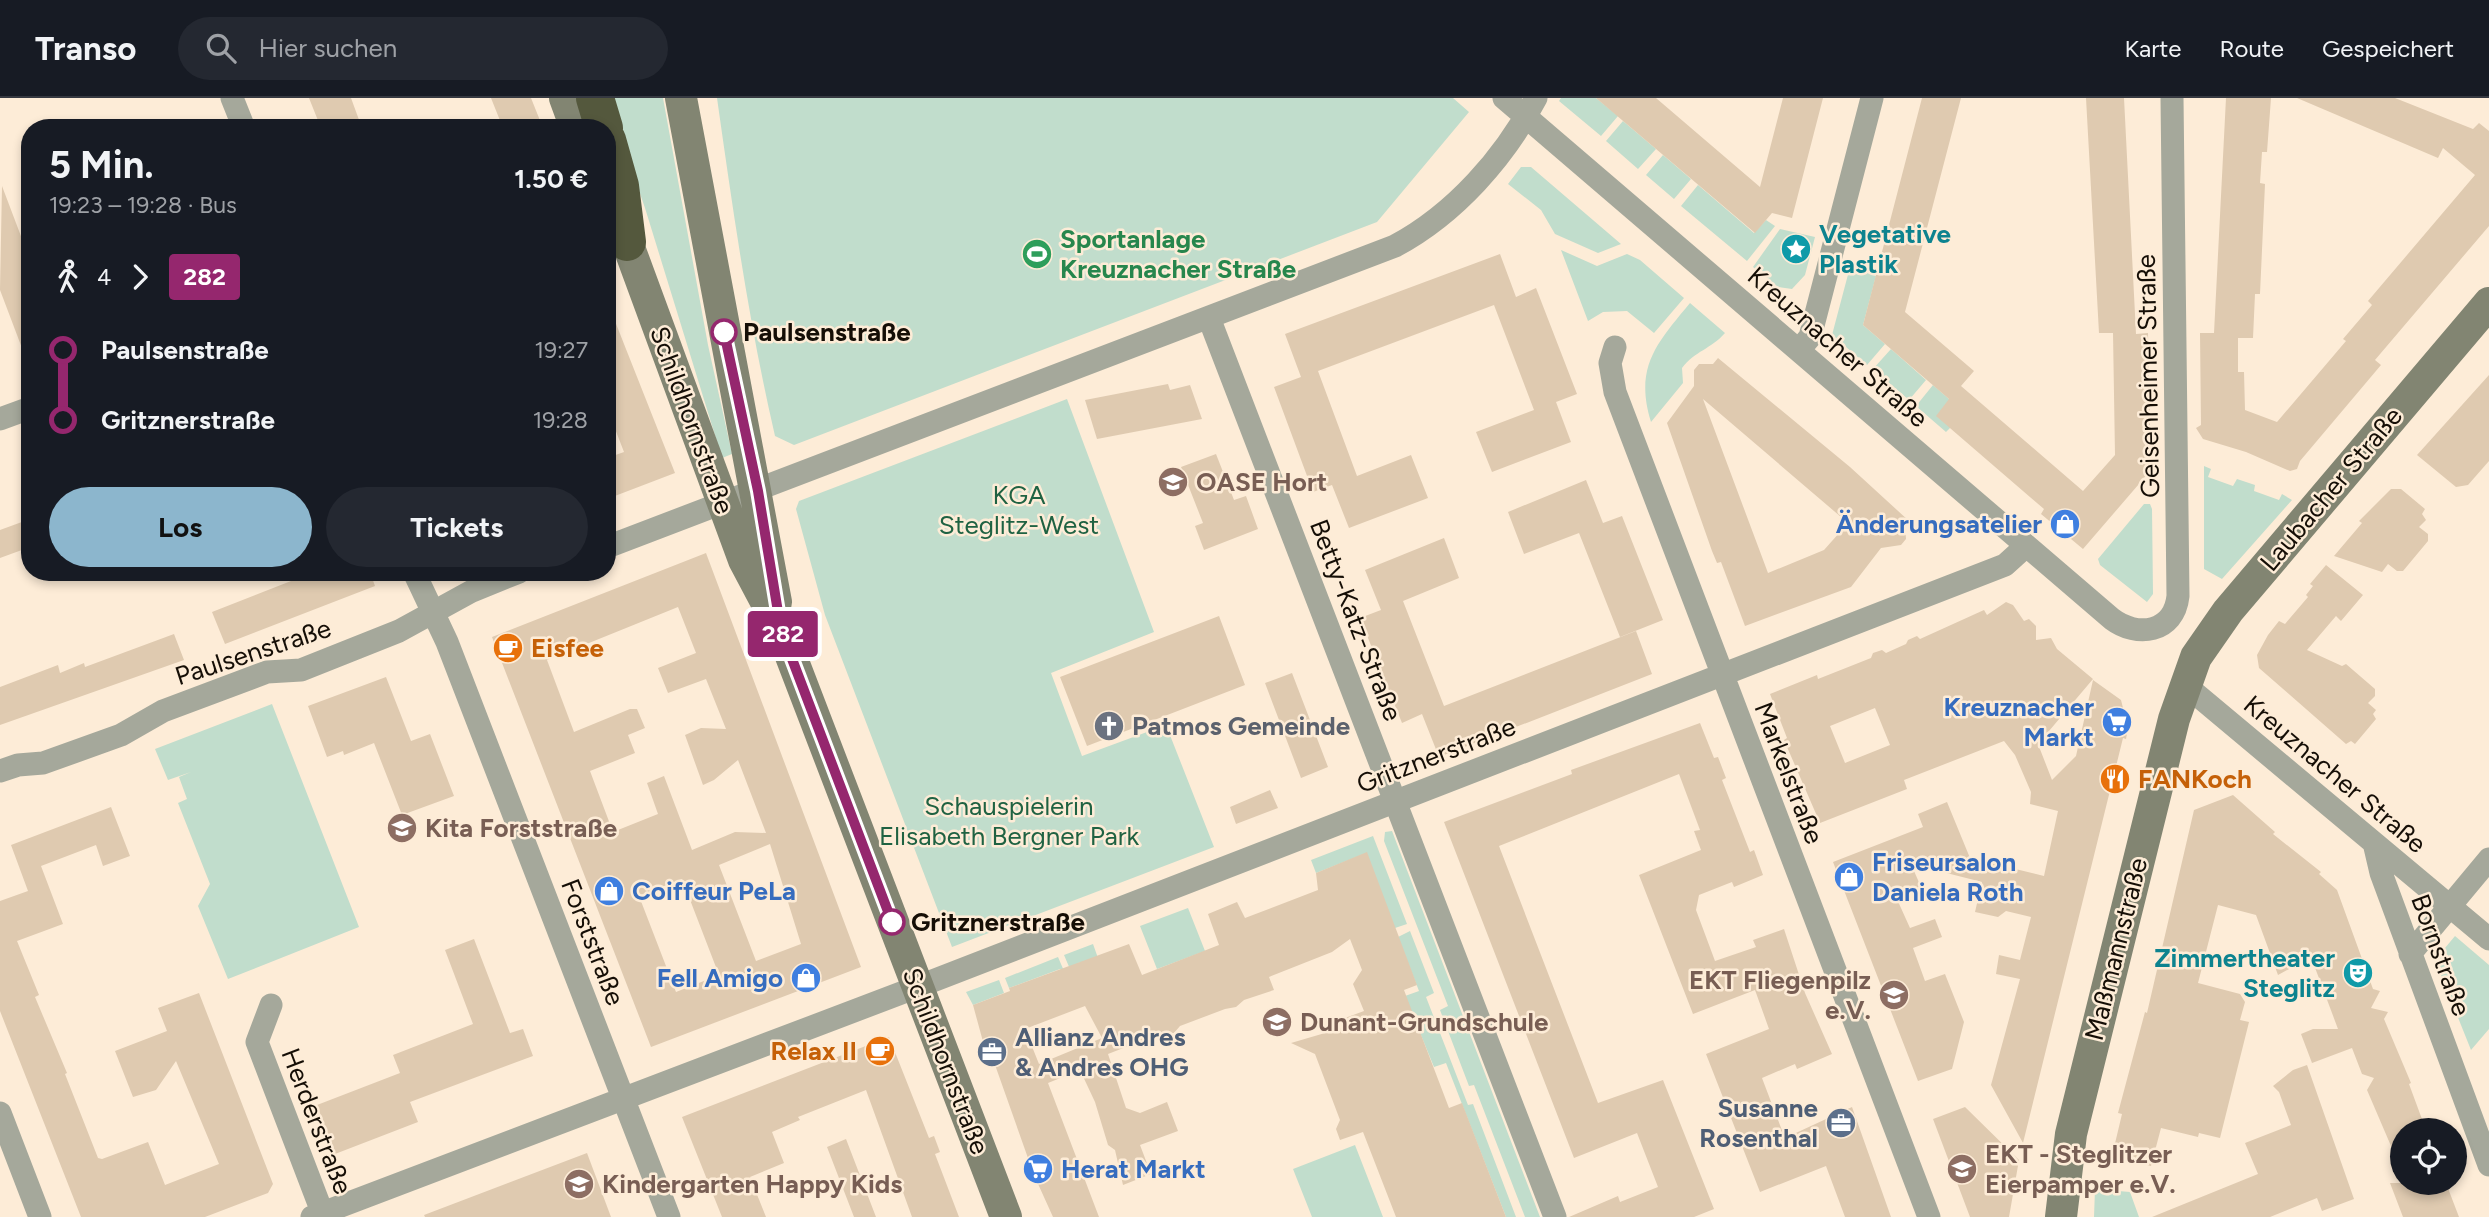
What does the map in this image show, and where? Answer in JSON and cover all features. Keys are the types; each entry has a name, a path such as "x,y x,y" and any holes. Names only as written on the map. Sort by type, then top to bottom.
{"highway":[{"path":"595,98 601,119"},
{"path":"616,170 621,186 627,242"}],"main road":[{"path":"565,98 573,119"},
{"name":"Schildhornstraße","path":"681,98 724,332 758,491 781,630"},
{"name":"Schildhornstraße","path":"616,224 627,242 744,560 781,630 1006,1217"},
{"name":"Laubacher Straße","path":"2184,684 2201,648 2228,611 2489,303"},
{"name":"Maßmannstraße","path":"2061,1217 2071,1134 2184,684"}],"street":[{"path":"232,98 240,119"},
{"name":"Kreuznacher Straße","path":"1504,98 1531,107 1798,350 2112,619 2123,628 2139,631"},
{"path":"1798,350 1810,337 1872,98"},
{"name":"Geisenheimer Straße","path":"2139,631 2152,630 2168,620 2178,596 2172,98"},
{"path":"616,544 1378,253 1412,237 1456,203 1531,107"},
{"name":"Betty-Katz-Straße","path":"1209,318 1555,1217"},
{"name":"Markelstraße","path":"1615,347 1610,363 1615,392 1929,1217"},
{"path":"2,412 21,409"},
{"name":"Gritznerstraße","path":"319,1216 918,987 2005,565 2026,546"},
{"name":"Forststraße","path":"418,581 433,612 669,1217"},
{"name":"Paulsenstraße","path":"0,771 18,765 43,763 121,735 163,711 267,672 300,670 399,631 472,591 497,581"},
{"name":"Kreuznacher Straße","path":"2184,684 2489,939"},
{"name":"Bornstraße","path":"2374,843 2381,873 2489,1165"},
{"path":"2410,954 2489,859"},
{"name":"Herderstraße","path":"271,1005 257,1042 319,1216"},
{"path":"0,1113 40,1217"}],"green space":[{"path":"607,98 663,98 708,345 732,454 722,458 645,208"},
{"name":"Sportanlage Kreuznacher Straße","path":"717,98 1453,98 1469,112 1377,222 794,445 775,436 749,310"},
{"path":"1561,98 1596,98 1618,116 1601,136 1559,101"},
{"path":"1623,121 1656,149 1638,169 1606,141"},
{"path":"1663,155 1691,179 1674,199 1646,175"},
{"path":"1521,167 1531,167 1621,244 1598,253 1555,234 1541,210 1508,184"},
{"path":"1698,185 1754,233 1766,220 1775,226 1747,261 1681,206"},
{"path":"1780,229 1815,237 1805,275 1792,289 1778,287 1753,267"},
{"path":"1561,250 1597,266 1627,254 1640,260 1684,298 1654,333 1627,311 1603,312 1588,321"},
{"path":"1850,267 1876,276 1863,325 1885,344 1867,365 1832,335"},
{"path":"1690,303 1725,333 1682,368 1683,383 1651,422 1646,403 1647,371 1659,344"},
{"path":"1891,349 1926,380 1909,400 1873,369"},
{"path":"1933,385 1949,399 1950,428 1946,432 1916,406"},
{"name":"Schauspielerin Elisabeth Bergner Park","path":"1067,399 1154,632 1051,673 1082,756 1166,725 1214,847 952,947 825,615 796,509 799,501"},
{"path":"2204,466 2211,469 2208,477 2233,486 2237,479 2255,485 2254,491 2279,500 2282,494 2292,500 2222,579 2204,569"},
{"path":"2144,504 2150,504 2152,509 2153,594 2147,602 2100,565 2098,559"},
{"path":"272,704 359,927 228,979 198,906 210,884 178,803 187,799 179,777 191,772 168,780 155,749"},
{"path":"1392,831 1540,1217 1525,1217 1474,1085 1469,1086 1440,1010 1448,1006 1384,841 1385,832"},
{"path":"1373,836 1407,924 1395,928 1364,854 1316,873 1311,860"},
{"path":"1188,908 1205,951 1157,969 1140,926"},
{"path":"1410,931 1434,993 1426,997 1468,1105 1473,1104 1516,1217 1506,1217 1446,1063 1434,1067 1405,996 1419,991 1398,937"},
{"path":"2455,936 2489,965 2489,1029 2471,1050 2435,960"},
{"path":"1093,944 1098,958 1078,963 1070,969 1064,955"},
{"path":"1058,957 1064,971 1060,969 1009,988 1005,978"},
{"path":"999,980 1004,993 973,1005 966,992"},
{"path":"1355,1145 1383,1217 1312,1217 1293,1169"},
{"path":"2095,1189 2130,1192 2139,1217 2094,1217"}],"building":[{"path":"309,98 351,98 359,119 317,119"},
{"path":"491,98 531,98 539,119 499,119"},
{"path":"1596,98 1656,98 1760,187 1783,98 1823,98 1792,218 1772,213 1755,233"},
{"path":"1922,98 1961,98 1905,312 1974,371 1961,386 2083,491 2115,455 2113,333 2099,333 2086,98 2124,98 2136,334 2148,333 2151,470 2083,549 2041,514 2044,509 1936,416 1949,399 1863,325"},
{"path":"2226,98 2271,98 2267,152 2262,152 2260,183 2265,184 2260,294 2255,294 2253,338 2238,338 2238,372 2244,372 2245,410 2277,422 2346,341 2343,339 2372,305 2368,301 2475,175 2443,148 2438,158 2297,98 2395,98 2473,129 2479,123 2489,131 2489,226 2375,360 2381,365 2300,461 2297,469 2290,471 2246,452 2203,439 2196,428 2201,425 2200,333 2214,333"},
{"path":"2,186 21,236 21,346 0,290"},
{"path":"1500,254 1516,297 1536,288 1577,394 1556,402 1571,442 1492,472 1476,432 1534,410 1494,305 1318,371 1357,476 1411,455 1428,498 1349,528 1332,485 1313,492 1274,387 1301,377 1285,334"},
{"path":"616,324 675,473 616,496 616,455 624,452 616,431"},
{"path":"1718,358 1850,467 1909,521 1905,525 1906,539 1901,545 1881,548 1851,587 1745,626 1721,562 1717,563 1712,551 1667,423 1694,386 1694,370 1699,364 1713,364","holes":["1703,399 1848,523 1824,550 1768,573"]},
{"path":"2489,375 2489,461 2468,485 2456,487 2417,455"},
{"path":"1168,384 1170,390 1190,385 1202,419 1097,439 1085,400"},
{"path":"1216,454 1234,500 1246,496 1258,529 1204,550 1195,526 1203,523 1181,467"},
{"path":"1586,480 1603,523 1622,516 1663,620 1620,637 1579,533 1524,554 1508,512"},
{"path":"2391,489 2401,489 2425,509 2422,514 2426,520 2419,527 2428,534 2428,541 2403,571 2397,571 2388,564 2382,572 2334,556 2362,523 2359,521"},
{"path":"21,522 21,550 0,558 0,530"},
{"path":"1444,538 1459,578 1403,601 1444,706 1636,631 1652,674 1439,757 1422,714 1402,723 1360,618 1381,610 1365,570"},
{"path":"706,553 861,967 651,1047 492,637","holes":["678,607 696,653 658,668 668,693 706,679 726,729 701,728 685,735 703,785 714,780 738,760 766,833 735,832 692,850 664,776 647,783 658,814 613,832 590,771 635,753 628,735 645,728 637,709 630,709 574,732 547,660","770,844 801,944 756,961 719,865","682,879 719,975 676,992 639,896"]},
{"path":"2326,565 2363,595 2341,621 2336,616 2307,650 2342,666 2346,664 2375,689 2375,696 2368,703 2376,710 2373,714 2376,719 2355,744 2351,741 2346,744 2259,668 2257,655 2268,635 2279,621 2285,624 2308,597 2306,595 2313,586 2310,584"},
{"path":"291,581 373,581 375,586 225,644 212,612"},
{"path":"2006,602 2013,605 2024,621 2029,619 2036,626 2036,640 2051,638 2057,649 2093,679 2038,744 2052,780 2076,756 2093,680 2121,700 2128,728 2126,739 2123,738 2023,1143 1991,1085 2020,979 1996,974 1999,955 2020,960 2031,917 2006,911 1998,917 1975,912 1982,882 1911,864 1921,887 1896,897 1910,928 1935,919 1942,937 1913,948 1925,981 1945,974 1964,1022 1952,1069 1918,1081 1833,862 1923,827 1918,814 1947,802 1970,858 2044,876 2058,811 2030,804 2031,792 2015,755 2004,741 1904,780 1907,789 1820,823 1784,740 1787,738 1770,694 1817,675 1818,679 1871,658 1873,653 1882,650 1886,653 1917,636 1920,639 1984,610 1987,615","holes":["1875,708 1890,745 1845,763 1830,726"]},
{"name":"Patmos Gemeinde","path":"1219,616 1245,685 1087,746 1060,677"},
{"path":"174,634 184,660 0,725 0,687 58,665 60,673 84,663 85,667"},
{"path":"1292,673 1328,767 1301,778 1265,683"},
{"path":"386,677 411,741 430,734 454,796 402,815 374,743 344,755 343,751 327,757 308,706"},
{"path":"1700,723 1714,758 1718,757 1726,778 1722,780 1750,852 1754,850 1763,875 1734,887 1732,882 1699,895 1696,910 1715,961 1756,947 1753,940 1784,929 1805,993 1832,1054 1797,1069 1795,1064 1762,1078 1785,1138 1852,1107 1891,1217 1845,1217 1826,1166 1760,1192 1706,1054 1769,1029 1755,990 1693,1014 1639,875 1701,850 1694,831 1700,830 1679,774 1499,846 1598,1103 1663,1080 1714,1209 1694,1217 1569,1217 1618,1196 1620,1202 1658,1187 1637,1133 1574,1158 1444,822 1572,774 1571,770"},
{"path":"1270,790 1278,808 1236,824 1230,807"},
{"path":"2233,795 2275,832 2273,834 2321,872 2319,874 2337,890 2373,989 2380,991 2371,1008 2388,1012 2384,1019 2411,1083 2409,1084 2422,1118 2390,1118 2390,1144 2367,1090 2374,1078 2362,1074 2352,1048 2312,1063 2301,1034 2313,1029 2338,1029 2311,957 2278,975 2256,915 2218,905 2198,983 2240,994 2245,1002 2240,1020 2249,1022 2220,1138 2199,1133 2198,1137 2161,1128 2151,1166 2112,1156 2122,1114 2118,1113 2145,1012 2147,1013 2194,810"},
{"path":"111,807 130,856 103,866 96,845 41,866 63,924 17,941 39,995 35,997 67,1073 65,1074 98,1158 102,1159 148,1142 165,1185 219,1164 176,1061 156,1090 133,1097 115,1051 167,1031 158,1008 199,993 273,1184 268,1193 205,1217 81,1217 0,1011 0,901 28,891 11,845"},
{"path":"1367,852 1417,985 1404,990 1449,1108 1462,1103 1506,1217 1396,1217 1363,1132 1340,1140 1336,1129 1340,1120 1315,1054 1291,1043 1342,1028 1345,1018 1364,1011 1353,984 1362,970 1350,939 1332,952 1269,977 1274,990 1244,1000 1236,1007 1180,1026 1174,1033 1162,1033 1108,1054 1126,1108 1140,1113 1167,1102 1178,1131 1140,1145 1151,1174 1123,1185 1115,1150 1108,1145 1095,1102 1080,1070 1048,1083 1099,1217 1053,1217 1034,1175 994,1062 992,1063 982,1038 973,1005 1010,991 1009,988 1129,944 1142,975 1219,945 1208,914 1237,902 1245,918 1318,890 1316,873","holes":["1085,1006 1102,1038 1039,1064 1025,1029"]},
{"path":"474,939 510,1033 523,1029 533,1056 410,1102 418,1122 335,1154 317,1105 400,1073 393,1055 473,1024 445,950"},
{"path":"889,1037 929,1138 934,1136 940,1152 935,1154 959,1217 912,1217 866,1090 798,1117 800,1120 772,1132 784,1163 750,1177 766,1217 722,1217 682,1117"},
{"path":"2307,1065 2354,1199 2322,1211 2317,1198 2270,1217 2152,1217 2258,1174 2245,1143 2291,1125 2279,1092 2273,1086 2293,1070"},
{"path":"1965,1107 2019,1160 2009,1217 1970,1217 1933,1119"},
{"path":"846,1139 876,1217 854,1217 827,1147"},
{"path":"587,1153 611,1217 424,1215"},
{"path":"2395,1195 2451,1195 2459,1217 2403,1217"}],"bus line":[{"name":"282","path":"724,332 758,491 781,630 892,922"}],"place":[{"name":"Vegetative Plastik","path":"1796,249"},
{"name":"Sportanlage Kreuznacher Straße","path":"1037,254"},
{"name":"Paulsenstraße","path":"724,332"},
{"name":"OASE Hort","path":"1173,482"},
{"name":"Änderungsatelier","path":"2065,524"},
{"name":"Eisfee","path":"508,648"},
{"name":"Kreuznacher Markt","path":"2117,722"},
{"name":"Patmos Gemeinde","path":"1109,726"},
{"name":"FANKoch","path":"2115,779"},
{"name":"Kita Forststraße","path":"402,828"},
{"name":"Friseursalon Daniela Roth","path":"1849,877"},
{"name":"Coiffeur PeLa","path":"609,891"},
{"name":"Gritznerstraße","path":"892,922"},
{"name":"Zimmertheater Steglitz","path":"2358,973"},
{"name":"Fell Amigo","path":"806,978"},
{"name":"EKT Fliegenpilz e.V.","path":"1894,995"},
{"name":"Dunant-Grundschule","path":"1277,1022"},
{"name":"Relax II","path":"880,1051"},
{"name":"Allianz Andres & Andres OHG","path":"992,1052"},
{"name":"Susanne Rosenthal","path":"1841,1123"},
{"name":"Herat Markt","path":"1038,1169"},
{"name":"EKT - Steglitzer Eierpamper e.V.","path":"1962,1169"},
{"name":"Kindergarten Happy Kids","path":"579,1184"}],"park label":[{"name":"KGA Steglitz-West","path":"1019,510"}]}
